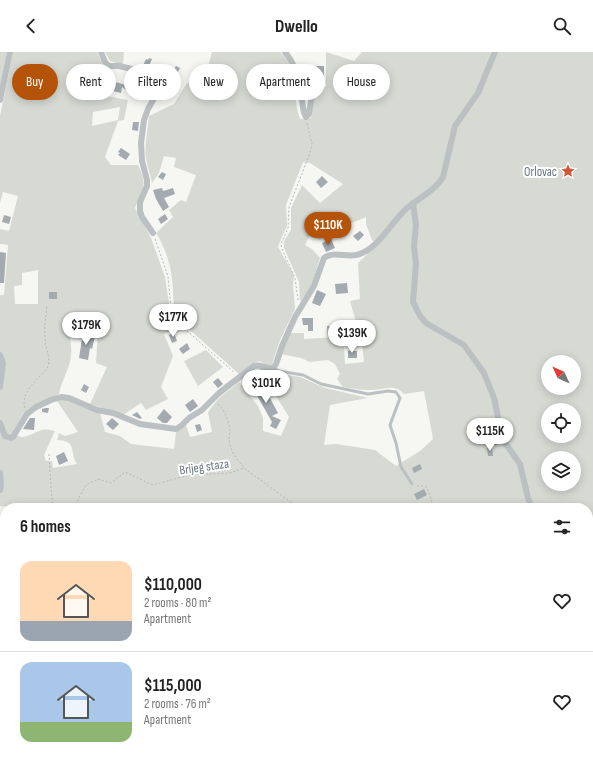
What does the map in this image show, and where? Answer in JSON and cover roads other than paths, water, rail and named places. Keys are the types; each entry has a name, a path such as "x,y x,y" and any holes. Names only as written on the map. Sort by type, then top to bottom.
{"street":[{"path":"0,100 10,52"},
{"path":"101,52 105,62 109,66 151,71 157,73 160,78 156,95 148,108 144,120 141,143 142,161 147,186 140,202 140,211 153,233"},
{"path":"285,52 293,64"},
{"path":"0,423 5,436 11,438 27,414 36,407 50,400 66,397 97,410 113,413 140,424 176,429 189,418 202,410 219,393 254,366 260,365 273,368 295,317 314,286 324,258 328,255 334,254 351,256 370,249 405,210 439,184 443,177 455,126 478,93 495,52"},
{"path":"302,100 306,117 309,114 311,100"},
{"path":"413,203 416,225 414,246 416,264 413,302 420,316 426,323 464,345 484,373 494,398 503,440 520,464 530,503"},
{"path":"0,354 4,363 0,387"},
{"path":"0,473 0,490"}],"lane":[{"path":"273,368 279,371 302,375 321,384 368,394 392,391 396,392 400,398 390,425 396,443 401,467 412,484"}],"place":[{"name":"Orlovac","path":"568,171"}]}
